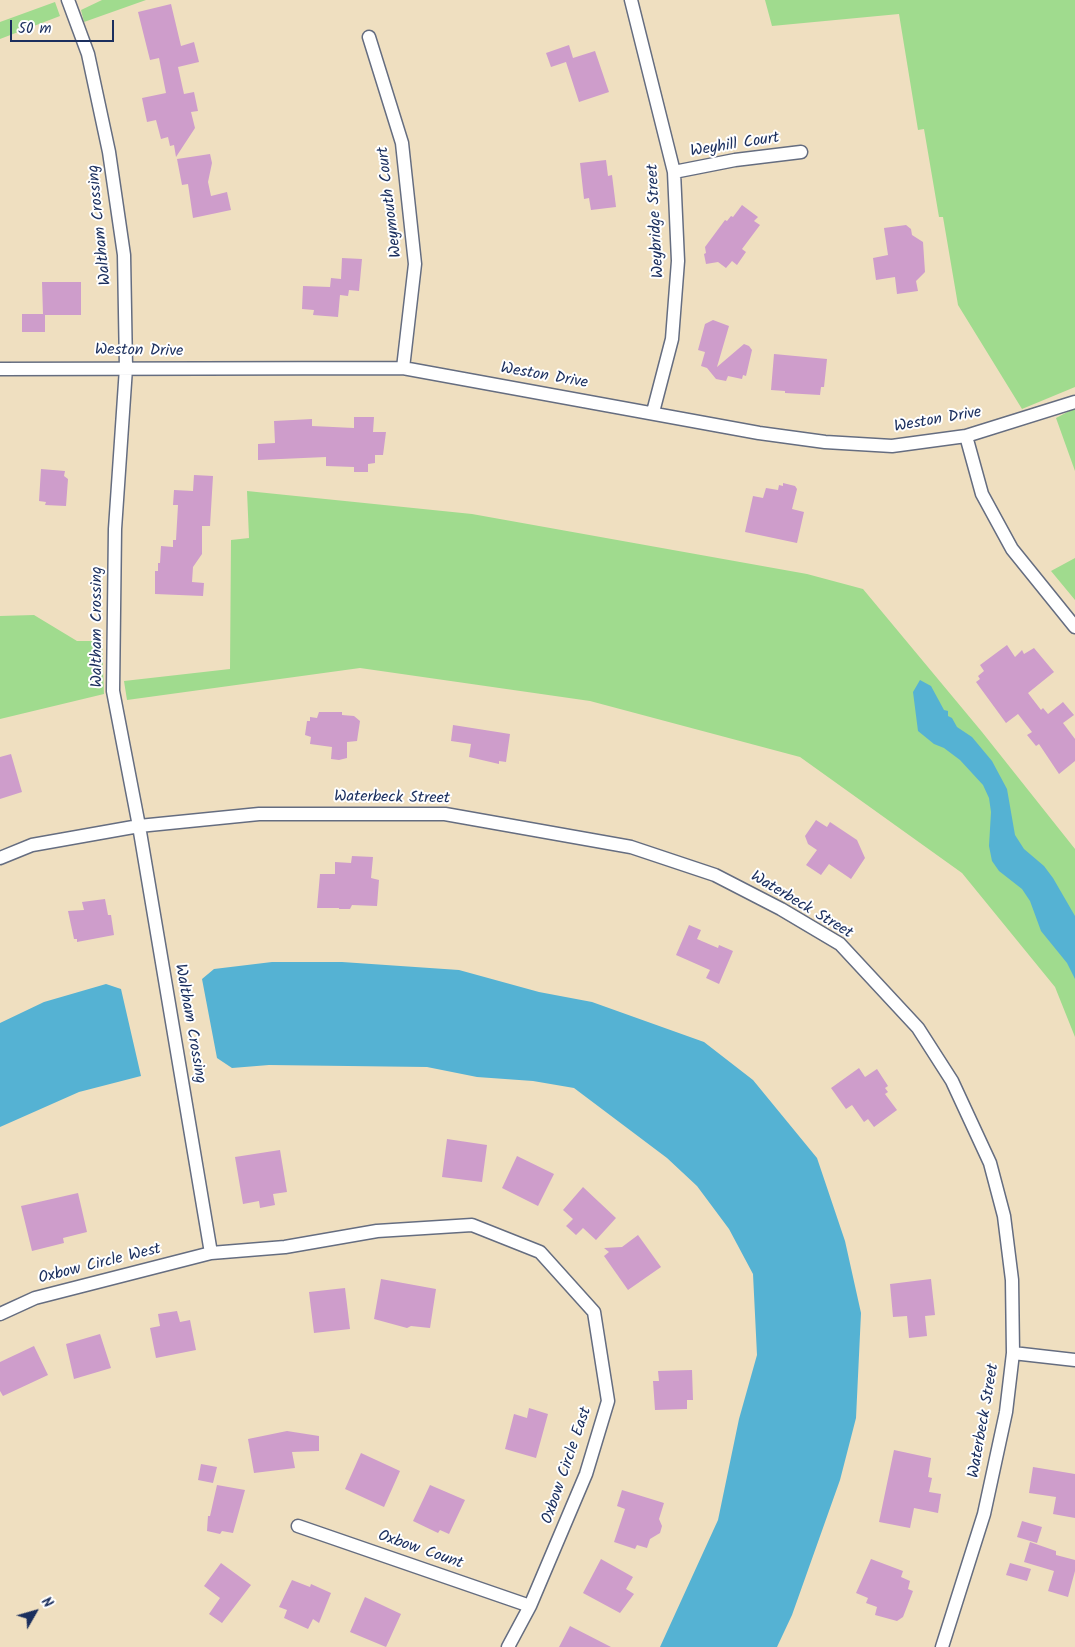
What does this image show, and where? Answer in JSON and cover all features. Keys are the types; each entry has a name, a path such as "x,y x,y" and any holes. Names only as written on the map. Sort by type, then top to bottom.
{"street":[{"name":"Waltham Crossing","path":"68,0 88,54 109,152 124,255 126,368 115,529 113,692 139,826 211,1254"},
{"name":"Weybridge Street","path":"631,0 674,172 678,261 672,339 653,412"},
{"name":"Weymouth Court","path":"369,37 402,143 415,264 402,368"},
{"name":"Weyhill Court","path":"674,172 735,160 801,152"},
{"name":"Weston Drive","path":"0,369 402,368 653,412 759,433 825,442 892,446 966,436 1075,402"},
{"path":"966,436 982,494 1012,549 1075,627"},
{"name":"Waterbeck Street","path":"0,858 32,845 139,826 260,814 445,814 540,829 631,847 716,875 781,909 840,944 918,1028 952,1081 990,1163 1004,1216 1012,1280 1012,1353 1006,1412 984,1514 942,1647"},
{"name":"Oxbow Circle East","path":"211,1254 285,1247 377,1231 472,1225 540,1252 594,1312 608,1401 586,1474 530,1606 508,1647"},
{"name":"Oxbow Circle West","path":"0,1314 35,1298 211,1254"},
{"path":"1012,1353 1075,1360"},
{"name":"Oxbow Count","path":"298,1526 530,1606"}],"green space":[{"path":"102,0 146,0 84,22 81,10"},
{"path":"765,0 1075,0 1075,387 1022,409 958,305 943,217 939,217 924,129 918,130 899,14 772,26"},
{"path":"55,2 60,16 0,39 0,22"},
{"path":"1075,408 1075,471 1056,418"},
{"path":"247,491 472,514 807,574 863,589 982,732 1075,849 1075,1037 1055,987 962,873 800,757 590,701 360,668 127,700 124,681 230,669 231,540 249,538"},
{"path":"1075,558 1075,600 1051,571"},
{"path":"34,615 77,641 102,641 104,694 0,719 0,616"}],"water":[{"path":"920,680 931,686 944,710 948,711 948,716 952,718 957,727 972,737 992,761 1007,789 1015,835 1024,849 1044,866 1053,878 1075,916 1075,979 1067,963 1041,931 1030,901 1022,889 999,871 992,861 989,846 991,812 989,798 983,785 960,760 944,748 934,744 918,731 913,692"},
{"path":"272,962 342,962 459,970 539,992 592,1002 704,1042 753,1080 817,1158 845,1241 861,1313 856,1418 840,1480 792,1615 777,1647 660,1647 718,1520 739,1419 757,1355 753,1274 729,1229 697,1186 667,1158 574,1088 533,1081 477,1077 427,1067 269,1065 232,1068 217,1058 202,979 214,969"},
{"path":"106,984 121,989 141,1076 79,1092 0,1127 0,1023 44,1002"}],"building":[{"path":"171,4 181,46 194,42 199,62 178,67 184,94 194,92 198,111 191,112 195,128 176,157 174,145 170,146 168,137 161,139 156,120 147,122 142,98 166,93 159,58 150,60 138,12"},
{"path":"569,45 573,58 595,51 609,92 579,102 566,62 551,67 546,53"},
{"path":"210,154 212,163 208,182 211,196 227,192 231,210 193,218 188,184 182,185 177,159"},
{"path":"606,160 608,176 612,175 616,207 591,210 589,198 584,199 580,163"},
{"path":"742,205 758,217 754,221 760,225 742,249 746,252 737,265 732,261 726,268 718,262 706,264 705,247 725,220 727,221 731,216 733,217"},
{"path":"906,225 911,229 912,235 923,242 925,272 916,281 918,291 897,294 895,277 876,280 873,258 888,255 884,228"},
{"path":"342,258 362,259 359,291 349,290 348,296 340,295 338,317 313,315 314,310 302,309 303,286 330,287 331,278 341,279"},
{"path":"42,282 81,282 81,315 45,315 45,332 22,332 22,314 43,314"},
{"path":"713,320 729,326 717,367 744,344 752,350 746,376 743,375 742,379 728,376 726,381 716,379 707,368 701,366 705,352 698,350 705,324"},
{"path":"774,354 827,359 824,387 821,387 820,395 785,393 785,391 771,390"},
{"path":"354,417 374,417 373,432 386,432 383,455 375,455 375,463 368,464 368,472 354,472 354,467 326,466 326,457 258,460 258,444 275,443 274,421 312,419 312,426 354,428"},
{"path":"41,469 65,471 64,476 68,479 66,506 45,505 46,502 39,501"},
{"path":"194,475 213,476 210,526 202,526 202,554 193,567 192,582 204,583 203,596 155,594 155,571 158,571 158,563 160,563 161,546 173,547 173,540 176,540 178,505 173,505 174,490 193,491"},
{"path":"783,483 795,486 797,489 792,509 804,512 797,543 745,532 753,496 763,498 766,488 778,490 779,485 783,486"},
{"path":"1007,645 1015,657 1022,650 1024,654 1034,648 1054,672 1028,693 1041,710 1043,708 1048,714 1063,702 1074,715 1063,723 1075,739 1075,761 1059,774 1039,744 1036,746 1027,735 1032,732 1018,714 1006,723 976,682 980,679 978,676 984,671 980,665"},
{"path":"319,712 342,712 342,715 354,716 360,721 357,741 347,742 347,758 331,759 332,747 310,744 311,737 305,735 307,721 310,721 310,717 317,718"},
{"path":"453,725 510,734 506,762 499,761 499,764 469,757 471,744 451,741"},
{"path":"11,754 22,792 0,799 0,757"},
{"path":"816,820 827,827 830,822 857,840 865,858 851,879 829,864 821,875 806,865 817,850 808,844 805,836"},
{"path":"352,856 373,857 371,878 379,880 377,906 352,905 350,909 317,908 320,874 335,874 335,862 351,863"},
{"path":"105,899 108,915 111,915 114,935 77,942 77,939 74,939 68,911 84,910 82,902"},
{"path":"689,925 701,930 697,939 718,948 719,945 733,951 719,984 706,978 710,970 676,955"},
{"path":"859,1068 865,1077 877,1069 888,1086 885,1088 888,1092 885,1094 897,1110 874,1127 868,1119 864,1122 852,1105 846,1109 831,1088"},
{"path":"447,1139 487,1145 482,1182 442,1177"},
{"path":"280,1150 287,1192 273,1194 275,1205 260,1208 259,1201 243,1204 235,1157"},
{"path":"517,1156 554,1174 538,1206 502,1188"},
{"path":"583,1187 616,1218 596,1240 583,1228 576,1235 566,1226 573,1219 563,1210"},
{"path":"78,1193 87,1232 63,1238 64,1243 32,1251 21,1206"},
{"path":"638,1235 661,1267 628,1290 604,1256 609,1252 604,1248 622,1247"},
{"path":"381,1279 436,1289 430,1328 411,1326 407,1328 374,1319"},
{"path":"931,1279 935,1315 925,1316 927,1336 909,1338 907,1316 893,1317 890,1284"},
{"path":"345,1288 350,1329 314,1333 309,1292"},
{"path":"177,1311 180,1322 190,1320 196,1350 156,1358 150,1328 160,1326 158,1314"},
{"path":"100,1334 111,1368 74,1379 66,1344"},
{"path":"34,1346 48,1375 3,1396 0,1391 0,1362"},
{"path":"692,1370 693,1400 687,1400 687,1409 655,1410 653,1381 659,1381 658,1371"},
{"path":"529,1408 548,1414 536,1458 505,1449 514,1414 527,1418"},
{"path":"287,1431 319,1436 319,1451 292,1452 295,1468 254,1473 248,1439"},
{"path":"894,1450 931,1458 928,1477 932,1478 929,1492 941,1494 938,1513 914,1508 910,1528 879,1522"},
{"path":"361,1453 400,1471 384,1507 345,1489"},
{"path":"201,1464 217,1467 213,1483 198,1480"},
{"path":"1033,1467 1075,1474 1075,1518 1053,1514 1056,1497 1029,1493"},
{"path":"217,1485 245,1490 233,1533 222,1531 220,1534 207,1531 208,1516 210,1516"},
{"path":"430,1485 465,1500 449,1534 440,1530 438,1533 413,1521"},
{"path":"622,1490 664,1503 659,1519 662,1526 660,1533 650,1539 647,1548 637,1545 635,1549 614,1542 625,1509 617,1506"},
{"path":"1022,1521 1042,1527 1037,1543 1017,1537"},
{"path":"1030,1542 1056,1551 1056,1555 1075,1560 1075,1571 1068,1597 1048,1591 1054,1571 1024,1562"},
{"path":"601,1559 633,1577 626,1589 634,1594 620,1613 583,1593"},
{"path":"871,1559 903,1571 901,1577 910,1581 908,1589 913,1591 903,1617 897,1621 875,1615 877,1607 866,1603 868,1598 856,1593"},
{"path":"221,1563 251,1585 222,1623 209,1614 220,1598 204,1586"},
{"path":"1010,1563 1031,1569 1027,1581 1006,1575"},
{"path":"292,1580 310,1587 311,1584 331,1593 319,1623 313,1619 308,1629 284,1618 287,1610 279,1607"},
{"path":"365,1597 401,1614 386,1647 350,1632"},
{"path":"570,1626 611,1647 559,1647"}]}
